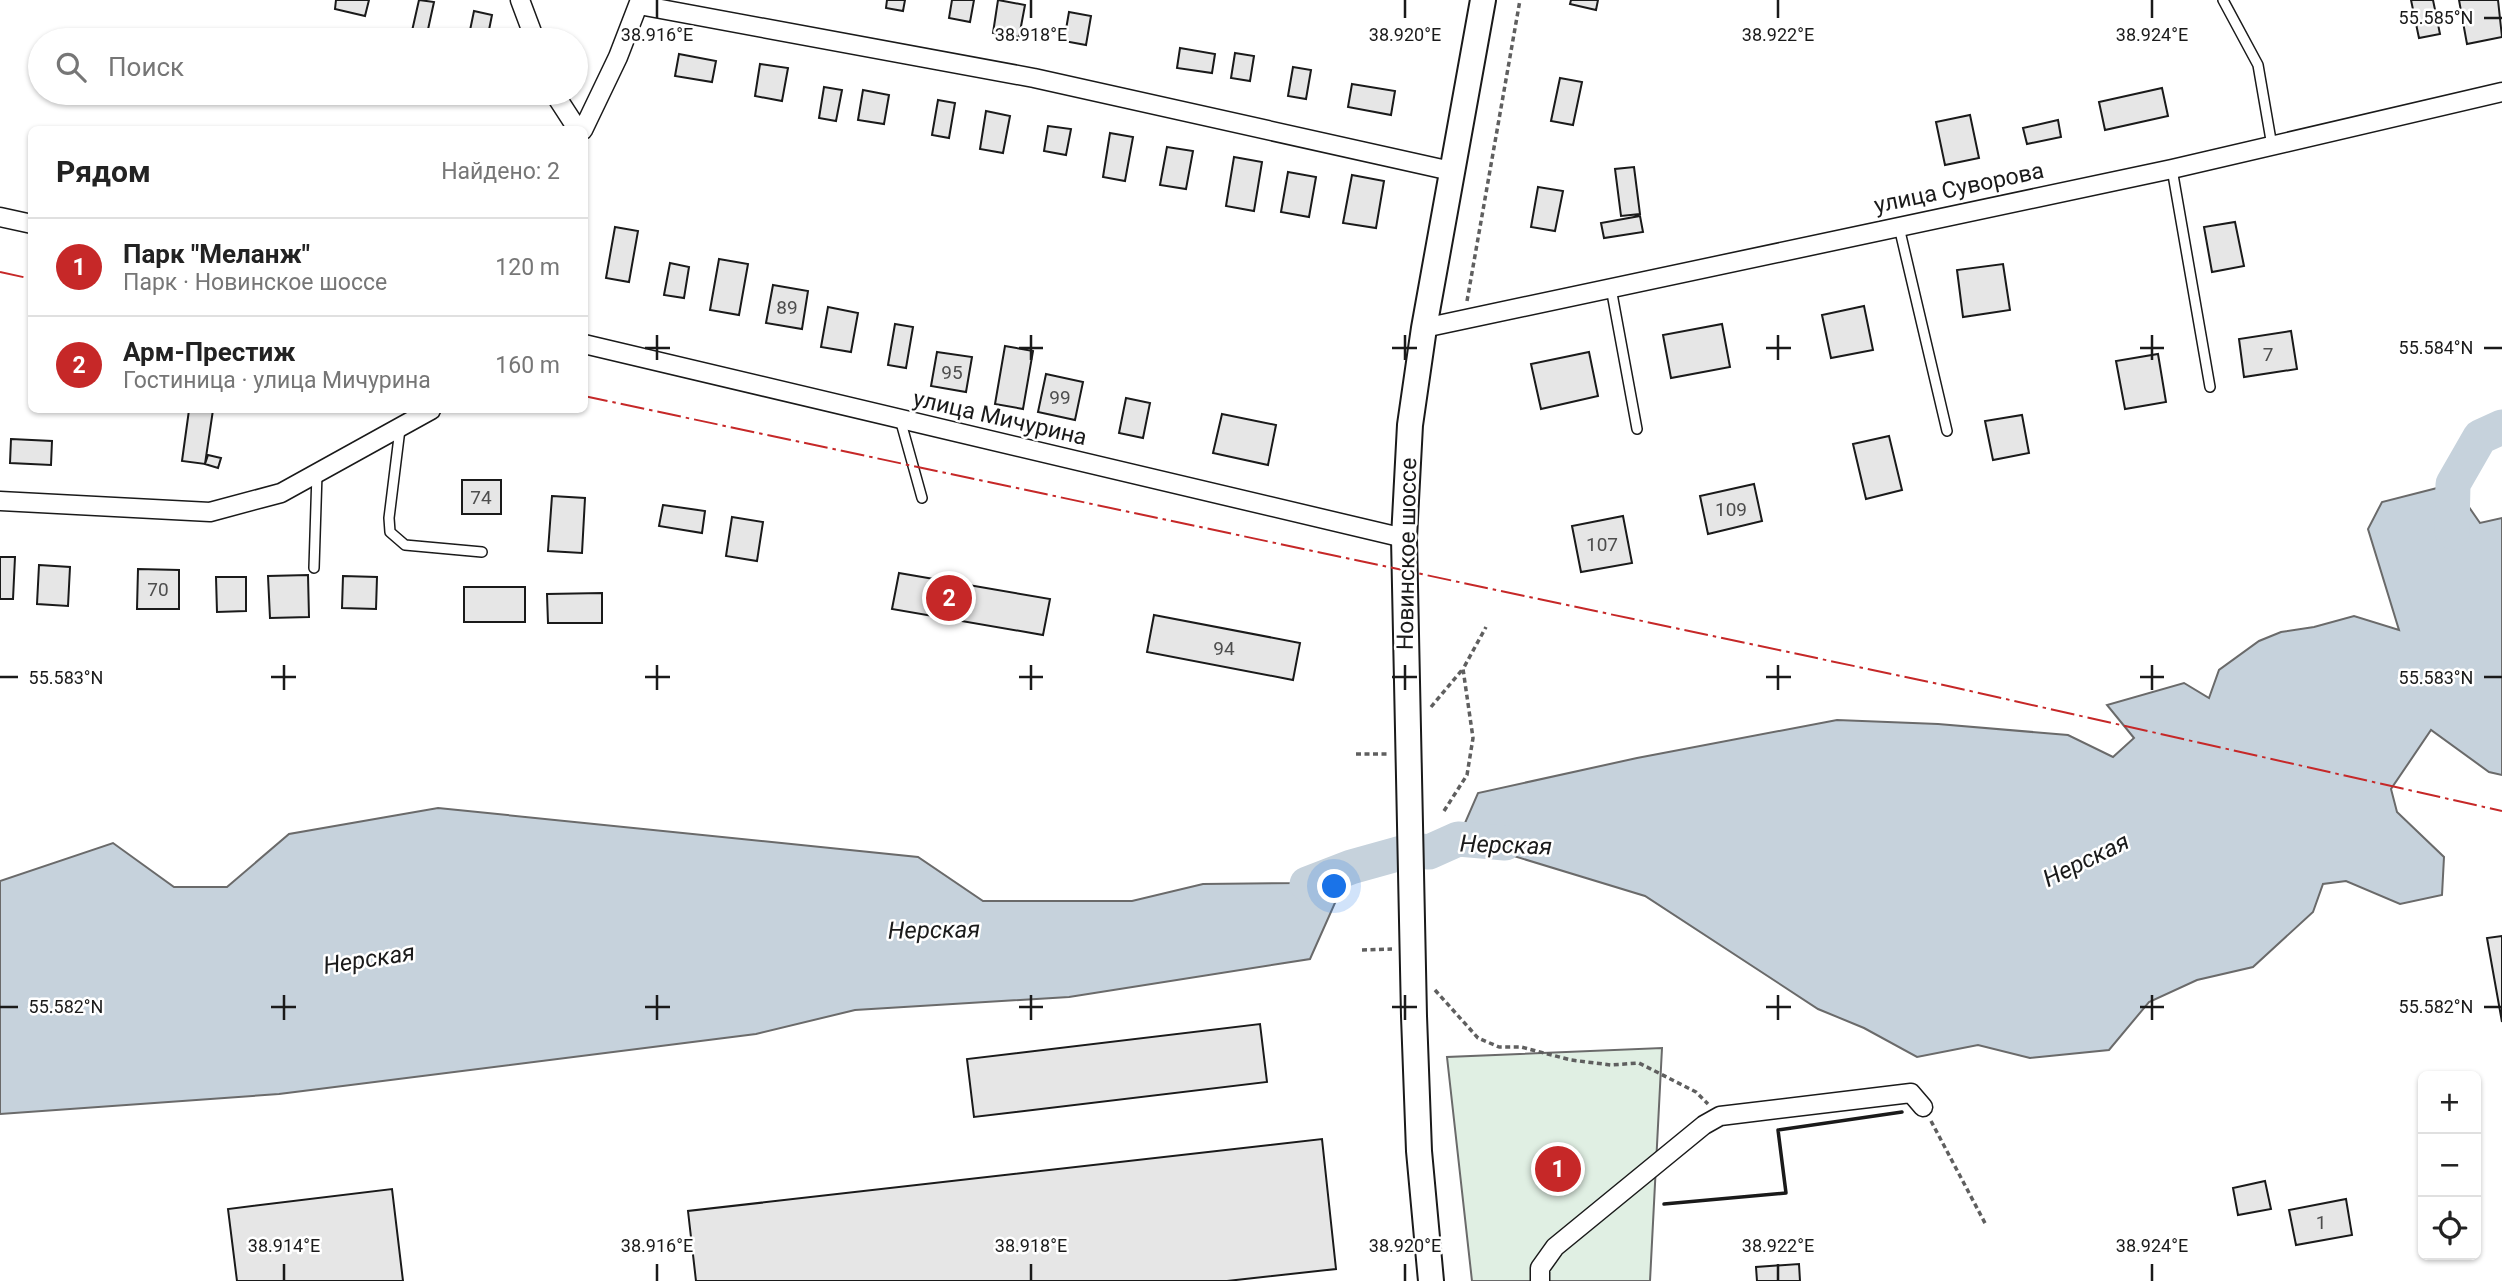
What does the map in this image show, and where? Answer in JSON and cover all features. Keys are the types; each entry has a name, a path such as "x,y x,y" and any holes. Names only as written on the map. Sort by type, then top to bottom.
{"street":[{"path":"520,0 530,28"},
{"name":"Новинское шоссе","path":"1431,1281 1419,1152 1407,950 1402,755 1404,538 1410,425 1424,328 1483,0"},
{"path":"583,126 640,3 1034,78 1451,171"},
{"name":"улица Суворова","path":"1424,328 2172,169 2502,92"},
{"path":"563,105 578,126"},
{"path":"0,217 28,223"},
{"name":"улица Мичурина","path":"588,345 1404,538"},
{"path":"0,501 210,512 281,493 426,413"},
{"path":"1540,1281 1540,1268 1555,1247 1704,1125 1720,1116 1911,1093 1923,1107"}],"lane":[{"path":"2223,0 2258,65 2272,146"},
{"path":"2172,169 2210,387"},
{"path":"1899,225 1947,431"},
{"path":"1611,288 1637,429"},
{"path":"900,419 922,498"},
{"path":"400,429 391,494 390,532 405,544 482,552"},
{"path":"314,568 317,473"}],"path":[{"path":"1464,321 1520,0"},
{"path":"1427,711 1463,669 1486,627"},
{"path":"1444,811 1467,775 1472,738 1463,669"},
{"path":"1356,754 1402,755"},
{"path":"1362,950 1407,950"},
{"path":"1431,986 1478,1038 1499,1047 1521,1047 1571,1060 1611,1065 1639,1063 1696,1092 1720,1116"},
{"path":"1923,1107 1986,1225"}],"green space":[{"path":"1662,1048 1650,1281 1472,1281 1447,1057"}],"water":[{"path":"2453,484 2480,523 2502,518 2502,775 2489,772 2431,730 2391,789 2397,812 2444,857 2442,895 2400,904 2346,881 2323,884 2313,912 2253,967 2197,980 2149,1002 2109,1050 2030,1058 1978,1045 1917,1057 1864,1028 1818,1009 1645,896 1458,839 1478,793 1637,758 1837,720 1938,724 2068,735 2113,757 2134,738 2107,705 2184,683 2209,698 2219,670 2259,641 2281,632 2314,627 2354,616 2399,630 2368,529 2382,502"},
{"path":"438,808 918,857 983,901 1132,901 1203,884 1302,883 1351,867 1310,959 1069,997 855,1010 756,1034 279,1094 0,1114 0,881 113,843 174,887 227,887 289,834"}],"building":[{"path":"336,0 369,0 365,16 335,9"},
{"path":"419,0 434,2 428,28 413,28"},
{"path":"887,0 905,0 903,11 886,8"},
{"path":"952,0 974,0 970,22 949,18"},
{"path":"998,0 1025,5 1019,37 993,33"},
{"path":"1571,0 1598,0 1596,10 1570,4"},
{"path":"2411,0 2433,0 2440,34 2419,38"},
{"path":"2459,0 2498,0 2502,37 2467,44"},
{"path":"474,11 492,15 489,28 470,28"},
{"path":"1069,12 1091,16 1086,45 1064,41"},
{"path":"1180,48 1215,54 1212,73 1177,68"},
{"path":"1235,53 1254,56 1250,81 1231,78"},
{"path":"679,54 716,61 712,82 675,76"},
{"path":"760,64 788,68 782,101 755,96"},
{"path":"1293,67 1311,70 1306,99 1288,96"},
{"path":"1560,78 1582,82 1573,125 1551,121"},
{"path":"1352,84 1395,91 1391,115 1348,107"},
{"path":"824,87 842,90 836,121 819,118"},
{"path":"2162,88 2168,116 2105,130 2099,102"},
{"path":"863,90 889,95 884,124 858,120"},
{"path":"938,100 955,103 949,138 932,135"},
{"path":"986,111 1010,116 1003,153 980,149"},
{"path":"1970,115 1979,158 1945,165 1936,122"},
{"path":"2058,120 2061,137 2027,144 2023,128"},
{"path":"1048,126 1071,129 1066,155 1044,151"},
{"path":"1110,133 1133,137 1125,181 1103,177"},
{"path":"1167,147 1193,151 1186,189 1160,185"},
{"path":"1234,157 1262,162 1254,211 1226,206"},
{"path":"1634,167 1640,214 1621,216 1615,169"},
{"path":"1288,172 1316,177 1309,217 1281,212"},
{"path":"1352,175 1384,181 1376,228 1343,223"},
{"path":"1538,187 1563,191 1555,231 1531,227"},
{"path":"1640,216 1643,232 1604,238 1601,223"},
{"path":"2235,222 2244,266 2212,272 2204,227"},
{"path":"615,227 638,231 629,282 606,278"},
{"path":"719,259 748,264 739,315 710,310"},
{"path":"670,263 689,267 684,298 664,295"},
{"path":"2003,264 2010,310 1963,317 1957,270"},
{"path":"773,285 808,291 802,329 766,323"},
{"path":"1864,306 1873,350 1831,358 1822,315"},
{"path":"828,307 858,313 851,352 821,347"},
{"path":"895,324 913,327 906,368 888,365"},
{"path":"1722,324 1730,367 1671,378 1663,335"},
{"path":"2291,331 2297,369 2244,377 2239,339"},
{"path":"1005,346 1033,351 1023,409 995,404"},
{"path":"937,352 972,357 966,392 931,386"},
{"path":"1589,352 1598,396 1541,409 1531,364"},
{"path":"2158,354 2166,402 2125,409 2116,361"},
{"path":"1046,374 1083,382 1075,420 1038,412"},
{"path":"1126,398 1150,403 1143,438 1119,433"},
{"path":"189,413 213,413 205,464 182,461"},
{"path":"1222,414 1276,425 1268,465 1213,453"},
{"path":"2022,415 2029,453 1993,460 1985,421"},
{"path":"1889,436 1902,490 1866,499 1853,444"},
{"path":"11,439 52,441 51,465 10,463"},
{"path":"208,455 221,458 218,468 205,464"},
{"path":"462,480 501,480 501,514 462,514"},
{"path":"1754,484 1762,521 1708,534 1700,496"},
{"path":"552,496 585,498 582,553 548,551"},
{"path":"663,505 705,511 702,533 659,526"},
{"path":"1623,516 1632,563 1581,572 1572,526"},
{"path":"732,517 763,522 757,561 726,556"},
{"path":"0,557 15,557 13,599 0,599"},
{"path":"39,565 70,567 68,606 37,604"},
{"path":"138,569 179,570 179,609 137,609"},
{"path":"899,573 1050,599 1043,635 892,609"},
{"path":"308,575 309,617 270,618 268,576"},
{"path":"343,576 377,577 376,609 342,608"},
{"path":"216,577 246,577 246,611 217,612"},
{"path":"464,587 525,587 525,622 464,622"},
{"path":"602,593 602,623 548,623 547,594"},
{"path":"1154,615 1300,643 1293,680 1147,652"},
{"path":"2502,936 2502,1022 2487,938"},
{"path":"1260,1024 1267,1082 974,1117 967,1059"},
{"path":"1322,1139 1336,1269 1227,1281 696,1281 688,1211"},
{"path":"2265,1181 2271,1209 2238,1215 2233,1188"},
{"path":"392,1189 403,1281 237,1281 228,1209"},
{"path":"2346,1199 2352,1235 2296,1245 2289,1210"},
{"path":"1799,1264 1800,1281 1757,1281 1756,1267"}],"waterway":[{"name":"Нерская","path":"2452,532 2453,484 2480,437 2502,427"},
{"name":"Нерская","path":"1307,884 1351,867 1412,850 1429,852 1458,839 1505,843"}],"wall":[{"path":"1664,1204 1786,1193 1778,1130 1902,1112"}],"power":[{"path":"0,272 28,278"},
{"path":"588,397 1948,686 2502,811"}],"place":[{"name":"Арм-Престиж","path":"949,598"},
{"name":"Парк \"Меланж\"","path":"1558,1169"}]}
